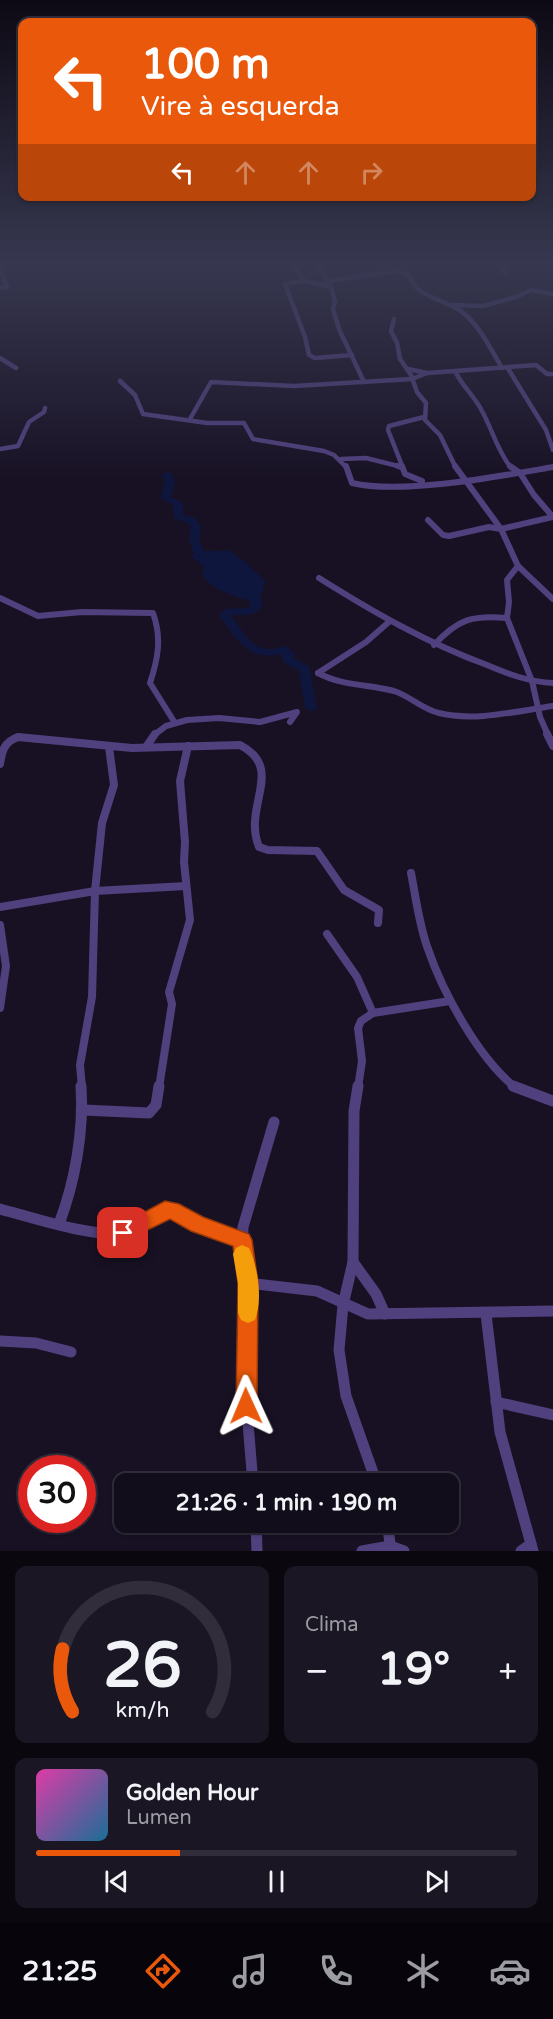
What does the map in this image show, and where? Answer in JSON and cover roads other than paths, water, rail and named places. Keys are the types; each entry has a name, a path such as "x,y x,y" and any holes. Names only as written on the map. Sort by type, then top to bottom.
{"street":[{"path":"305,336 309,355 315,358 352,355"},
{"path":"343,336 364,382"},
{"path":"394,336 398,343 400,360 408,369 417,392 426,403 424,417 440,435 453,463 501,529 518,566 553,599"},
{"path":"482,336 546,430 553,450"},
{"path":"0,358 16,368"},
{"path":"408,369 427,373 536,365 548,374 553,374"},
{"path":"428,520 446,536 489,527 501,529 553,517 534,495 520,473 511,468 498,450 482,410 463,387 455,371"},
{"path":"190,419 211,382 294,386 412,379 427,373"},
{"path":"120,381 135,395 143,414 207,423 244,423 248,426 250,436 257,440 318,449 341,459 366,458 402,467"},
{"path":"0,449 18,446 27,424 44,412 45,408"},
{"path":"424,417 389,426 388,430 408,477 427,482"},
{"path":"341,459 351,471 352,483 360,487 388,487 520,473 553,467"},
{"path":"518,566 507,580 509,602 507,618 532,681 538,708 553,746"},
{"path":"319,578 434,645 532,681 553,682"},
{"path":"0,598 28,614 38,616 82,612 153,613 156,621 159,657 150,682 175,723"},
{"path":"434,645 450,627 465,618 482,615 507,618"},
{"path":"390,621 351,653 320,671 319,675 395,691 436,712 448,714 492,713 553,706"},
{"path":"146,747 153,733 175,723 219,718 261,722 297,712 290,722"},
{"path":"0,764 1,748 6,742 18,737 109,747 240,745 251,748 259,756 264,771 252,830 259,847 268,850 317,851 344,890 379,910 378,923"},
{"path":"83,1110 149,1113 156,1106 172,1004 169,992 190,920 180,781 188,746"},
{"path":"59,1224 69,1198 83,1110 80,1065 92,997 95,891 102,823 114,786 109,747"},
{"path":"411,873 427,948 450,1001 506,1080 523,1092 553,1101"},
{"path":"0,907 95,891 186,886"},
{"path":"0,925 6,966 0,1008"},
{"path":"327,934 357,977 373,1014"},
{"path":"373,1473 346,1396 339,1350 343,1305 353,1262 354,1111 362,1061 358,1028 361,1021 373,1014 450,1001"},
{"path":"252,1473 245,1386 248,1283 242,1240 243,1227 274,1122"},
{"path":"0,1209 83,1231 118,1234 128,1232 155,1214 173,1210 198,1224 242,1240"},
{"path":"353,1262 376,1294 385,1314"},
{"path":"248,1283 317,1291 328,1294 355,1311 385,1314 486,1314 553,1311"},
{"path":"486,1314 500,1432 528,1549"},
{"path":"0,1341 26,1340 49,1344 71,1352"},
{"path":"496,1402 553,1415"},
{"path":"256,1533 257,1551"},
{"path":"388,1533 390,1548"},
{"path":"362,1551 390,1548 404,1551"}],"waterway":[{"path":"167,475 170,482 166,498 178,503 178,516 192,521 196,527 194,538 198,552 213,561"},
{"path":"247,591 257,603 253,610 229,611 225,615 242,638 255,650 263,653 283,650 289,654 287,659 305,669 311,707"}]}
